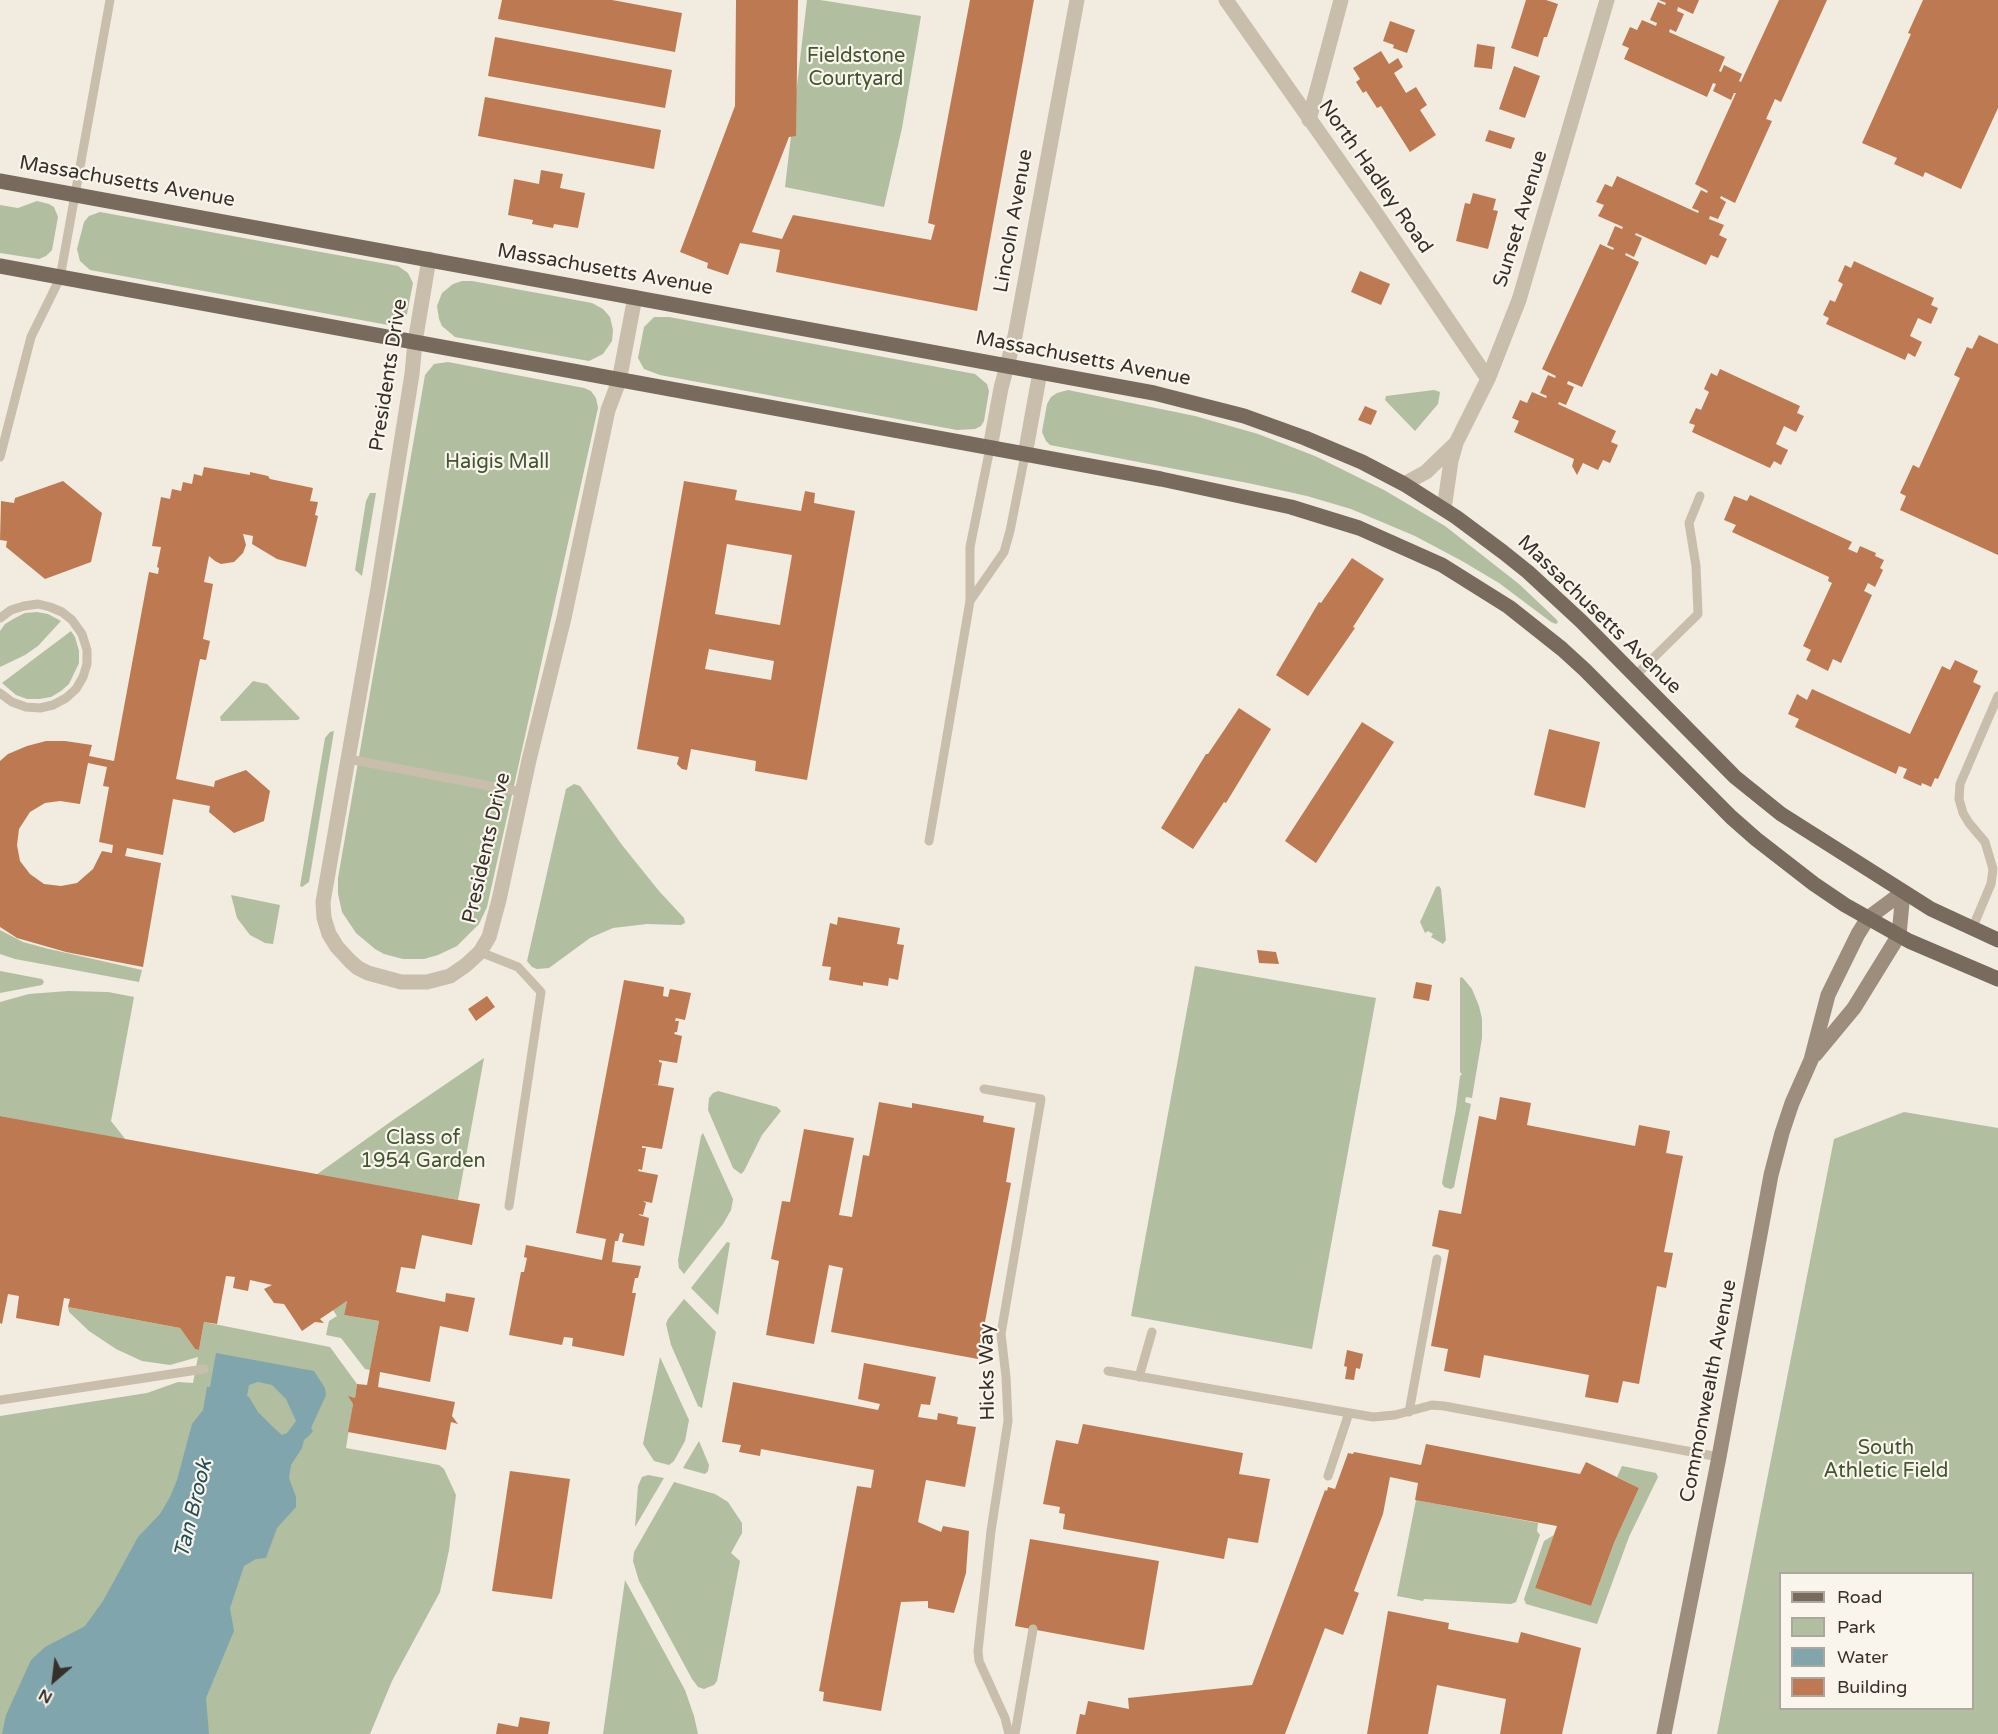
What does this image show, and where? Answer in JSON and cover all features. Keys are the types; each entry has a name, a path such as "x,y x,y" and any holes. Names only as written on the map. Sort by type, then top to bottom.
{"main road":[{"name":"Massachusetts Avenue","path":"0,181 1154,393 1244,416 1314,442 1362,462 1404,484 1478,533 1528,572 1756,796 1931,909 1998,940"},
{"path":"0,266 1024,455 1161,478 1308,511 1359,528 1442,565 1509,607 1562,649 1756,839 1814,884 1899,935 1998,979"},
{"name":"Commonwealth Avenue","path":"1664,1734 1719,1457 1771,1175 1792,1103 1811,1060 1828,995 1868,918 1903,892"},
{"name":"Commonwealth Avenue","path":"1811,1060 1854,1008 1899,935 1903,892"}],"street":[{"name":"Lincoln Avenue","path":"990,448 1001,388 1008,366 1077,0"},
{"name":"North Hadley Road","path":"1226,0 1380,219 1488,380"},
{"path":"1309,120 1341,0"},
{"name":"Sunset Avenue","path":"1444,509 1456,443 1488,380 1519,300 1607,0"},
{"name":"Presidents Drive","path":"429,259 412,374 323,902 324,918 329,934 337,947 358,968 401,982 427,982 450,976 480,952 489,937 564,618 609,410 619,381 635,297"},
{"path":"1024,455 1040,372"},
{"name":"Sunset Avenue","path":"1404,484 1426,472 1456,443"}],"lane":[{"path":"0,457 31,337 60,278 110,0"},
{"path":"929,841 970,601 970,547 990,448"},
{"path":"970,601 1004,552 1024,455"},
{"path":"1635,676 1698,614 1696,566 1689,524 1700,496"},
{"path":"0,618 11,610 31,605 50,607 62,612 72,620 82,634 87,657 83,677 76,689 53,705 40,708 26,707 12,702 0,693"},
{"path":"1972,929 1991,884 1993,869 1985,842 1969,823 1964,813 1959,799 1960,784 1998,696"},
{"path":"348,759 522,792"},
{"path":"480,952 518,967 541,992 509,1206"},
{"name":"Hicks Way","path":"984,1089 1041,1099 1001,1334 1008,1417 991,1531 978,1651 979,1661 1010,1734"},
{"path":"1409,1412 1437,1260"},
{"path":"1139,1377 1152,1332"},
{"path":"0,1400 204,1369"},
{"path":"1108,1371 1349,1413 1387,1417 1428,1406 1444,1406 1719,1457"},
{"path":"1328,1476 1349,1413"},
{"path":"1015,1734 1034,1629"}],"green space":[{"name":"Fieldstone Courtyard","path":"807,0 820,0 921,16 902,128 884,207 785,187"},
{"path":"37,201 54,207 58,217 52,250 39,259 0,253 0,205 18,208"},
{"path":"100,212 398,266 408,273 413,283 407,314 396,324 388,325 90,270 80,261 77,249 84,222 89,216"},
{"path":"462,281 592,303 603,309 610,317 613,330 612,341 603,354 589,361 455,337 442,326 437,306 442,293 453,284"},
{"path":"654,317 669,317 975,374 987,384 989,391 984,421 975,429 957,430 660,375 644,369 638,358 644,327"},
{"name":"Haigis Mall","path":"448,362 584,388 591,391 596,398 598,408 487,907 479,924 457,946 424,959 403,959 384,954 356,933 342,912 338,894 338,878 425,375 434,364"},
{"path":"1068,390 1195,416 1258,434 1315,456 1384,490 1445,526 1519,584 1558,622 1556,624 1551,622 1499,583 1462,561 1415,536 1351,509 1307,496 1248,483 1050,445 1042,432 1047,404 1057,393"},
{"path":"1434,390 1440,392 1438,404 1415,431 1385,400 1386,396"},
{"path":"370,493 376,493 362,576 355,570 366,501"},
{"path":"25,613 48,614 61,621 38,646 0,667 0,631 5,624 15,618"},
{"path":"71,631 79,651 79,663 69,684 61,691 51,697 27,699 16,695 2,683"},
{"path":"253,681 267,684 300,718 298,720 221,721 220,717"},
{"path":"334,731 309,882 302,887 300,886 325,738"},
{"path":"574,784 580,786 622,845 684,918 685,923 613,928 590,938 549,968 537,969 527,961 566,789"},
{"path":"1439,886 1446,940 1443,944 1431,937 1433,934 1428,931 1425,933 1420,922 1436,887"},
{"path":"231,895 280,905 273,944 265,943 250,935 237,918"},
{"path":"0,930 23,942 142,970 139,982 15,959 0,954"},
{"path":"1195,966 1376,998 1312,1349 1131,1316"},
{"path":"0,971 42,979 44,982 42,985 0,993"},
{"path":"1462,977 1472,989 1479,1006 1482,1038 1472,1098 1466,1097 1465,1102 1471,1104 1454,1187 1451,1189 1444,1187 1442,1183 1462,1074 1460,1072 1460,978"},
{"path":"68,991 108,992 134,997 111,1121 126,1140 0,1116 0,1002 29,994"},
{"name":"Class of 1954 Garden","path":"484,1058 458,1200 316,1175 393,1120"},
{"path":"718,1091 777,1107 781,1111 762,1135 741,1174 733,1168 708,1110 709,1098"},
{"name":"South Athletic Field","path":"1904,1112 1998,1128 1998,1734 1717,1734 1834,1139"},
{"path":"703,1133 733,1199 731,1210 723,1224 684,1274 679,1268 678,1260"},
{"path":"727,1242 730,1243 718,1315 691,1288"},
{"path":"684,1299 716,1332 702,1408 698,1406 671,1345 666,1324"},
{"path":"347,1301 344,1315 379,1321 370,1370 365,1369 341,1338 326,1335 329,1321 337,1316 333,1310"},
{"path":"68,1307 180,1328 195,1349 199,1350 204,1322 330,1347 357,1384 355,1398 349,1397 353,1404 346,1448 439,1465 444,1469 456,1495 449,1550 440,1592 392,1681 370,1734 0,1734 0,1416 147,1393 178,1382 193,1383 198,1357 170,1365 142,1361 116,1349 89,1331 69,1312"},
{"path":"660,1357 689,1420 685,1441 674,1461 669,1465 654,1461 643,1444"},
{"path":"699,1441 709,1465 705,1474 683,1468"},
{"path":"1622,1466 1656,1473 1658,1477 1629,1537 1597,1624 1526,1604 1524,1599 1544,1541 1554,1535 1535,1588 1591,1606 1614,1543 1639,1488 1617,1477"},
{"path":"648,1475 664,1478 635,1527 638,1486 642,1477"},
{"path":"674,1482 715,1494 728,1502 742,1523 742,1533 731,1553 740,1561 717,1681 714,1685 704,1689 698,1687 692,1679 639,1581 633,1561 634,1552"},
{"path":"1416,1500 1538,1523 1537,1531 1540,1535 1516,1602 1511,1604 1424,1599 1423,1601 1397,1596"},
{"path":"625,1580 685,1690 698,1734 603,1734"}],"water":[{"name":"Tan Brook","path":"216,1353 314,1371 325,1388 326,1395 311,1428 313,1431 304,1440 302,1448 291,1465 289,1478 296,1497 296,1507 277,1528 266,1558 256,1559 244,1566 230,1608 234,1631 206,1698 209,1734 2,1734 6,1715 31,1660 45,1647 85,1626 103,1601 138,1537 160,1514 177,1480 192,1424 203,1410 207,1387 210,1387","holes":["258,1382 272,1385 286,1399 296,1421 287,1433 282,1435 258,1412 247,1396 249,1385"]}],"building":[{"path":"502,0 612,0 682,13 675,52 498,19"},
{"path":"736,0 798,0 796,136 789,137 752,232 782,239 793,215 931,240 935,225 928,223 970,0 1034,0 977,311 776,272 780,250 740,243 728,275 707,268 708,263 680,252 735,106"},
{"path":"1526,0 1546,0 1558,4 1538,57 1511,48"},
{"path":"1659,0 1699,0 1693,14 1678,7 1677,11 1684,14 1676,32 1670,29 1669,32 1725,57 1719,71 1721,72 1724,65 1742,74 1739,81 1741,82 1779,0 1827,0 1781,102 1775,99 1766,119 1772,121 1735,203 1721,196 1720,198 1726,202 1718,219 1710,216 1709,219 1724,225 1719,235 1727,239 1718,258 1711,255 1706,265 1636,233 1635,235 1642,238 1634,257 1626,253 1625,255 1639,262 1582,387 1568,381 1567,384 1574,387 1566,405 1559,402 1558,404 1616,431 1611,442 1618,445 1610,463 1603,460 1598,470 1583,463 1577,475 1572,466 1574,459 1514,432 1519,421 1512,418 1520,400 1527,403 1532,392 1546,398 1547,396 1540,393 1548,375 1555,378 1556,376 1542,369 1600,244 1613,250 1614,248 1607,245 1615,226 1622,229 1623,227 1598,216 1604,205 1596,202 1605,184 1612,187 1617,176 1698,213 1699,211 1692,208 1701,190 1707,193 1708,191 1695,184 1736,93 1731,100 1713,91 1716,84 1713,83 1707,97 1624,59 1629,48 1622,45 1630,27 1637,30 1642,20 1656,26 1657,23 1650,20 1658,2 1665,5 1666,3"},
{"path":"1923,0 1998,0 1998,108 1961,189 1925,172 1923,177 1894,164 1897,158 1862,143 1911,34 1908,33"},
{"path":"1390,21 1415,30 1407,53 1383,41"},
{"path":"495,37 672,70 665,108 488,76"},
{"path":"1477,44 1495,47 1492,69 1474,67"},
{"path":"1381,51 1389,64 1398,58 1403,67 1394,73 1406,93 1416,87 1427,105 1420,110 1436,135 1410,152 1381,106 1377,108 1366,91 1363,93 1356,82 1360,79 1353,68"},
{"path":"1514,66 1540,76 1525,118 1499,109"},
{"path":"485,97 661,130 654,169 478,136"},
{"path":"1489,130 1515,138 1511,149 1485,141"},
{"path":"541,170 563,174 560,188 585,193 578,228 554,224 553,228 532,224 533,220 508,215 514,179 539,184"},
{"path":"1473,193 1496,199 1493,210 1498,211 1488,249 1456,241 1465,203 1470,204"},
{"path":"1854,261 1934,298 1931,305 1938,308 1931,324 1918,318 1910,336 1922,342 1915,357 1908,353 1905,360 1826,324 1829,318 1823,315 1830,300 1835,302 1843,284 1838,281 1845,265 1851,268"},
{"path":"1360,271 1390,284 1381,305 1351,292"},
{"path":"1979,335 1998,344 1998,555 1900,510 1906,496 1900,493 1913,465 1919,468 1960,378 1954,375 1967,347 1972,349"},
{"path":"1720,369 1800,406 1797,413 1804,416 1796,432 1784,426 1776,444 1788,450 1781,465 1774,461 1770,468 1692,432 1695,425 1689,423 1696,408 1701,410 1709,392 1704,389 1711,373 1717,376"},
{"path":"1365,406 1377,411 1371,425 1358,420"},
{"path":"204,467 268,476 270,479 313,488 310,501 318,502 315,515 318,516 306,567 277,559 252,544 253,536 243,534 246,545 243,553 234,562 221,564 209,556 204,582 213,584 203,639 210,641 206,660 200,659 176,779 214,787 215,781 246,770 270,791 264,821 234,833 209,812 210,806 173,799 163,855 127,848 125,856 161,863 143,967 66,952 17,938 0,927 0,761 8,754 27,746 46,741 65,741 92,745 89,756 114,761 149,572 158,574 161,547 152,546 161,497 170,499 172,489 181,491 183,482 192,484 194,474 202,476","holes":["88,763 107,767 103,786 109,787 99,842 113,845 112,853 102,851 93,869 77,883 61,886 44,884 30,874 20,861 17,845 19,829 30,812 45,803 60,801 80,804"]},
{"path":"63,481 102,513 91,562 45,579 6,547 7,541 0,540 1,501 14,503 15,498"},
{"path":"684,481 737,490 735,500 801,511 805,491 815,493 814,503 855,511 807,780 755,771 756,761 691,749 687,770 677,764 679,757 637,749","holes":["727,544 792,555 780,625 715,614","709,649 774,661 771,680 705,669"]},
{"path":"1750,495 1852,542 1848,549 1857,553 1860,546 1876,553 1875,556 1884,560 1880,568 1883,570 1875,587 1868,583 1864,591 1872,595 1841,663 1833,659 1828,671 1806,660 1811,650 1803,646 1832,583 1828,581 1829,577 1732,532 1736,525 1724,520 1734,496 1747,501"},
{"path":"1352,558 1384,579 1353,627 1355,628 1308,696 1276,675 1319,602 1321,603"},
{"path":"1955,660 1978,671 1973,682 1981,686 1938,779 1935,778 1931,787 1922,783 1921,786 1903,778 1907,769 1899,766 1896,774 1795,727 1799,719 1788,714 1797,694 1807,700 1812,689 1910,734 1942,666 1950,670"},
{"path":"1239,708 1271,729 1226,803 1224,802 1193,849 1161,828 1206,754"},
{"path":"1362,722 1394,742 1316,863 1285,841"},
{"path":"1549,729 1600,742 1585,808 1534,795"},
{"path":"838,917 900,928 897,944 904,945 898,980 889,978 888,986 863,982 863,986 829,980 831,967 822,966 830,923 837,925"},
{"path":"1257,950 1276,952 1279,964 1259,963"},
{"path":"624,980 664,987 663,996 668,997 670,989 691,993 685,1020 676,1018 675,1021 679,1021 677,1032 674,1034 682,1036 677,1063 659,1060 662,1063 658,1085 651,1084 674,1088 662,1149 642,1146 646,1148 642,1170 638,1171 658,1175 652,1203 643,1201 646,1203 643,1215 639,1214 649,1218 644,1246 622,1242 624,1234 620,1233 618,1241 615,1241 612,1262 641,1266 638,1278 635,1278 632,1293 636,1293 624,1356 572,1346 573,1338 564,1337 562,1345 509,1335 521,1272 524,1272 527,1258 524,1257 526,1245 602,1260 606,1239 576,1233"},
{"path":"1416,982 1432,985 1429,1001 1413,998"},
{"path":"487,996 495,1007 476,1021 468,1009"},
{"path":"1500,1097 1531,1103 1527,1125 1635,1146 1639,1125 1670,1131 1666,1153 1683,1156 1664,1252 1673,1253 1666,1288 1657,1286 1639,1384 1623,1381 1618,1403 1585,1397 1589,1375 1484,1355 1480,1378 1444,1371 1448,1349 1431,1346 1449,1250 1432,1246 1439,1210 1461,1214 1479,1116 1496,1120"},
{"path":"879,1102 912,1108 912,1103 984,1116 983,1122 1015,1128 1006,1182 1011,1183 978,1359 831,1332 843,1268 829,1265 814,1344 766,1335 779,1261 771,1259 782,1201 790,1202 804,1129 854,1138 839,1215 852,1217 863,1155 869,1156"},
{"path":"0,1116 480,1204 472,1245 422,1235 415,1269 401,1267 396,1292 445,1302 446,1293 475,1298 468,1332 440,1326 430,1382 380,1372 378,1387 455,1402 452,1416 458,1424 451,1422 446,1450 348,1432 353,1404 348,1396 355,1398 357,1384 367,1385 379,1321 344,1315 347,1301 320,1319 324,1323 315,1322 302,1331 284,1304 274,1303 264,1289 272,1285 250,1280 248,1291 233,1288 235,1277 226,1276 217,1324 204,1322 199,1350 195,1349 180,1328 68,1307 70,1299 64,1298 59,1326 16,1318 19,1296 8,1294 2,1324 0,1323"},
{"path":"1347,1350 1363,1354 1360,1369 1356,1368 1354,1380 1345,1379 1347,1367 1344,1366"},
{"path":"864,1363 936,1377 930,1405 921,1404 918,1417 937,1420 938,1413 958,1417 957,1424 976,1427 965,1487 926,1480 918,1522 941,1532 943,1526 969,1531 966,1573 954,1613 928,1608 928,1601 901,1602 881,1711 823,1701 824,1692 819,1691 857,1486 871,1488 874,1470 761,1449 760,1456 739,1452 741,1445 722,1442 733,1382 878,1410 880,1404 858,1399"},
{"path":"1083,1424 1243,1453 1239,1474 1270,1479 1258,1543 1228,1538 1224,1559 1063,1529 1065,1514 1059,1513 1060,1507 1043,1504 1056,1440 1078,1444"},
{"path":"1426,1444 1580,1474 1586,1462 1639,1488 1614,1543 1591,1606 1535,1588 1557,1526 1415,1500 1418,1483 1390,1477 1383,1514 1354,1591 1359,1593 1343,1635 1325,1628 1285,1734 1076,1734 1080,1714 1085,1715 1088,1701 1129,1709 1128,1698 1252,1685 1325,1490 1327,1491 1328,1487 1335,1489 1348,1453 1353,1454 1354,1452 1421,1465"},
{"path":"510,1471 570,1479 552,1599 492,1591"},
{"path":"1030,1539 1159,1561 1144,1650 1015,1626"},
{"path":"1388,1611 1449,1623 1448,1629 1518,1643 1521,1632 1581,1648 1562,1734 1500,1734 1506,1699 1437,1685 1428,1734 1367,1734"},
{"path":"520,1717 550,1722 548,1734 496,1734 498,1723 518,1727"}]}
